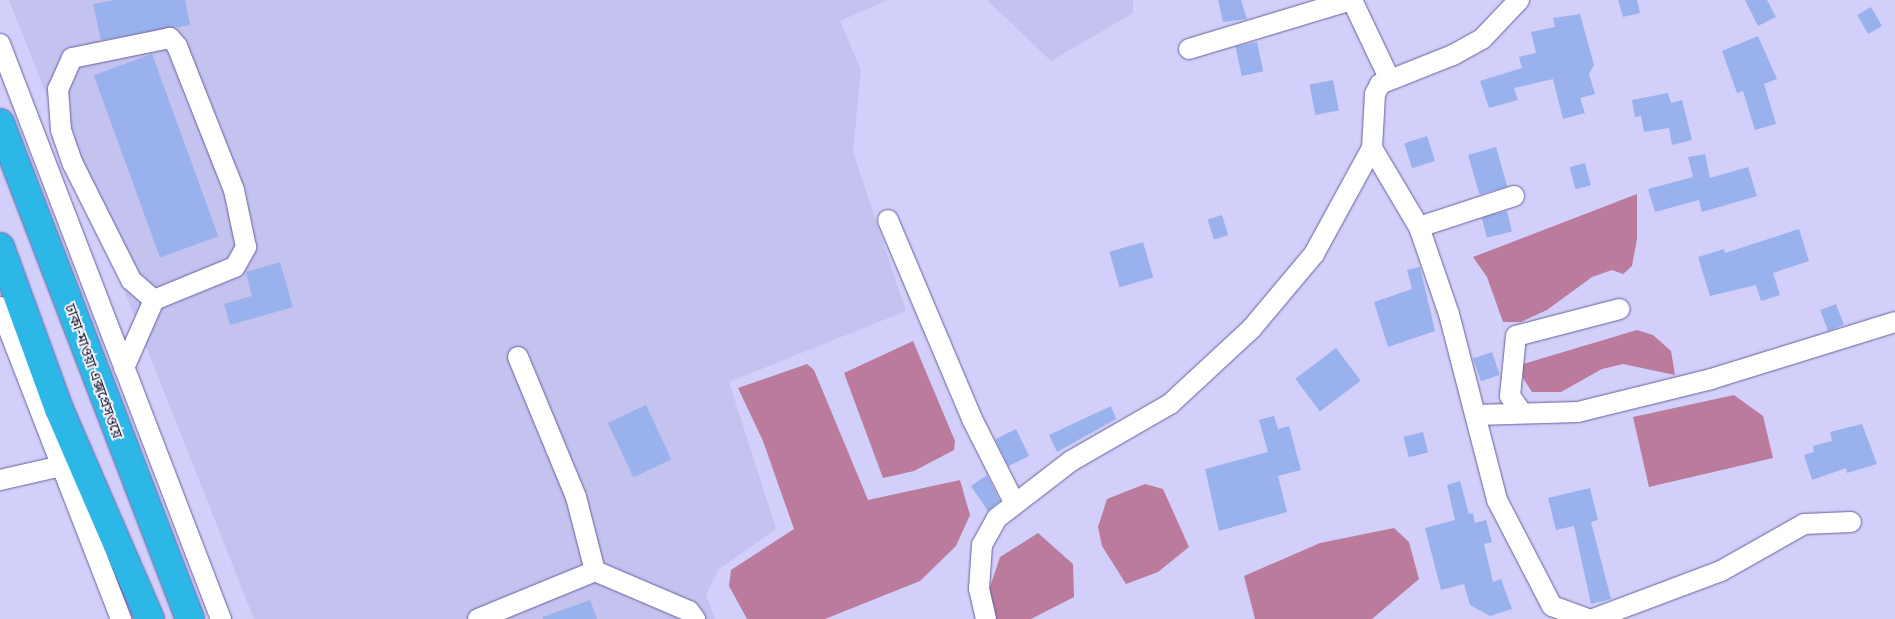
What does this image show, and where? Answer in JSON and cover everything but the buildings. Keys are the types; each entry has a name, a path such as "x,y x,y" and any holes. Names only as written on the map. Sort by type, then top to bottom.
{"highway":[{"name":"ঢাকা-মাওয়া এক্সপ্রেসওয়ে","path":"0,123 190,619"},
{"path":"0,247 59,409 150,619"}],"street":[{"path":"1189,49 1351,0 1388,78"},
{"path":"986,619 978,589 982,545 997,518 1014,502 1071,461 1170,404 1252,328 1314,254 1372,148 1374,94 1388,78 1453,55 1482,38 1519,0"},
{"path":"124,368 154,300 235,267 246,247 246,229 234,190 178,46 170,38 72,58 58,89 61,130 73,164 131,280 154,300"},
{"path":"0,44 222,619"},
{"path":"1372,148 1420,226 1449,314 1497,500 1530,570 1559,612 1587,619"},
{"path":"1420,226 1514,196"},
{"path":"888,220 972,419 1014,502"},
{"path":"0,307 121,619"},
{"path":"1522,413 1510,396 1516,336 1620,309"},
{"path":"1476,415 1587,410 1711,379 1895,322"},
{"path":"518,358 576,497 595,572"},
{"path":"0,480 62,466"},
{"path":"1593,619 1721,571 1804,524 1851,522"},
{"path":"478,619 595,572 689,611 694,619"}],"shaded area":[{"path":"9,0 888,0 840,21 861,70 853,152 906,311 729,382 776,529 719,569 706,595 715,619 254,619"},
{"path":"987,0 1133,0 1133,13 1051,61"},
{"path":"1637,194 1637,239 1632,266 1623,274 1612,270 1592,277 1547,310 1521,322 1503,322 1487,277 1473,257"},
{"path":"1637,330 1653,335 1671,351 1675,375 1623,364 1602,369 1561,392 1532,392 1523,378 1523,364"},
{"path":"913,341 955,441 954,450 914,471 883,478 844,373"},
{"path":"807,364 814,370 868,500 960,480 970,515 956,546 920,581 825,619 747,619 729,586 731,570 794,529 763,441 738,388"},
{"path":"1734,395 1763,416 1773,458 1649,487 1633,417"},
{"path":"1145,484 1163,489 1189,547 1158,572 1126,584 1102,546 1098,527 1107,499"},
{"path":"1394,528 1409,542 1419,579 1372,619 1255,619 1244,576 1320,543"},
{"path":"1038,533 1073,564 1074,597 1031,619 996,619 989,590 1000,557"}]}
